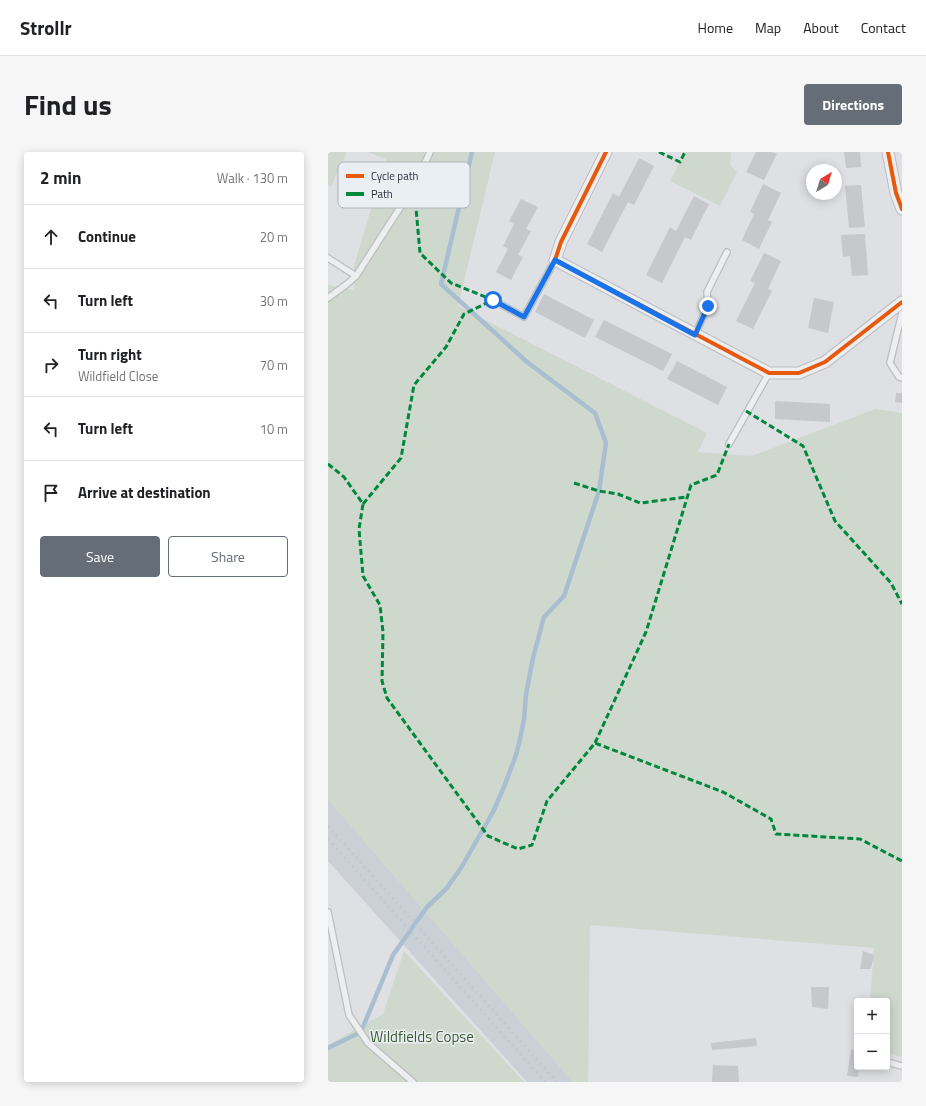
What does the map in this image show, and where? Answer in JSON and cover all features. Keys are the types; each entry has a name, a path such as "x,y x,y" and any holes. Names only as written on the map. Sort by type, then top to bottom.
{"street":[{"path":"606,152 561,242 555,260 769,373 799,373 825,362 902,302"},
{"path":"888,152 896,193 902,209"}],"lane":[{"path":"425,162 430,152"},
{"path":"328,298 356,276 400,208"},
{"path":"695,335 708,306 707,292 727,252"},
{"path":"328,258 356,276"},
{"path":"493,300 524,317 555,260"},
{"path":"902,313 890,364 899,377 902,378"},
{"path":"729,444 746,411 769,373"},
{"path":"328,912 350,1015 368,1043 413,1082"},
{"path":"890,1063 902,1066"}],"shaded area":[{"path":"328,799 573,1082 527,1082 328,861"}],"green space":[{"path":"328,152 347,152 342,162 338,162 338,172 331,187 328,185"},
{"path":"368,152 495,152 458,306 707,433 698,452 752,456 875,409 902,413 902,1057 890,1054 890,998 870,998 874,948 590,925 588,1082 573,1082 328,800 328,285 354,290 354,266 371,208 470,208 470,162 385,162 386,159"},
{"path":"685,152 731,152 730,165 737,172 720,206 670,181"},
{"name":"Wildfields Copse","path":"404,951 524,1082 328,1082 328,1045 383,1014"}],"building":[{"path":"756,152 772,152 777,154 764,180 746,172"},
{"path":"844,152 860,152 861,167 846,168"},
{"path":"639,158 654,166 634,205 628,202 602,252 587,244 613,193 619,197"},
{"path":"763,184 781,193 768,220 772,222 759,249 742,240 754,214 750,212"},
{"path":"861,185 865,227 849,228 845,186"},
{"path":"694,196 709,204 691,240 685,237 662,283 646,275 670,227 676,231"},
{"path":"521,199 538,207 526,229 531,231 518,255 523,257 511,280 496,272 508,249 503,246 514,224 509,221"},
{"path":"865,234 868,275 852,276 850,256 843,257 841,235"},
{"path":"764,253 781,261 768,289 772,291 753,329 736,321 755,283 750,281"},
{"path":"544,294 594,320 585,338 535,312"},
{"path":"814,298 834,302 828,333 808,328"},
{"path":"604,320 672,354 663,371 595,337"},
{"path":"677,361 727,387 718,405 667,379"},
{"path":"896,393 902,393 902,403 895,402"},
{"path":"775,401 830,404 830,422 775,419"},
{"path":"863,951 874,955 871,969 860,969"},
{"path":"811,987 829,987 828,1009 812,1007"},
{"path":"756,1038 757,1046 712,1050 711,1043"},
{"path":"851,1049 854,1050 854,1070 859,1070 858,1077 847,1076"},
{"path":"713,1065 738,1066 739,1082 712,1082"}],"waterway":[{"path":"470,162 472,152"},
{"path":"363,1027 393,955 427,907 446,889 461,868 493,812 504,787 516,755 520,739 524,719 526,694 533,658 544,617 564,596 599,491 606,443 595,413 527,362 441,284 459,208"},
{"path":"328,1048 359,1033"}],"railway":[{"path":"328,826 557,1082"},
{"path":"328,839 545,1082"}],"marked path":[{"path":"659,152 680,162 685,152"},
{"path":"363,504 401,458 414,385 446,347 464,314 493,300 451,283 420,253 416,208"},
{"path":"746,411 803,446 835,521 891,583 902,604"},
{"path":"595,743 646,632 691,485 717,475 729,444"},
{"path":"328,464 344,477 363,504 359,529 363,576 380,605 383,632 382,681 387,698 488,836 518,849 532,845 547,801 595,743 723,792 771,819 776,834 860,839 902,861"},
{"path":"574,483 599,491 618,494 640,503 687,497"}],"cycle path":[{"path":"606,152 561,242 555,260 769,373 799,373 825,362 902,302"},
{"path":"888,152 896,193 902,209"}],"route":[{"path":"493,300 524,317 555,260 695,335 708,306"}]}
